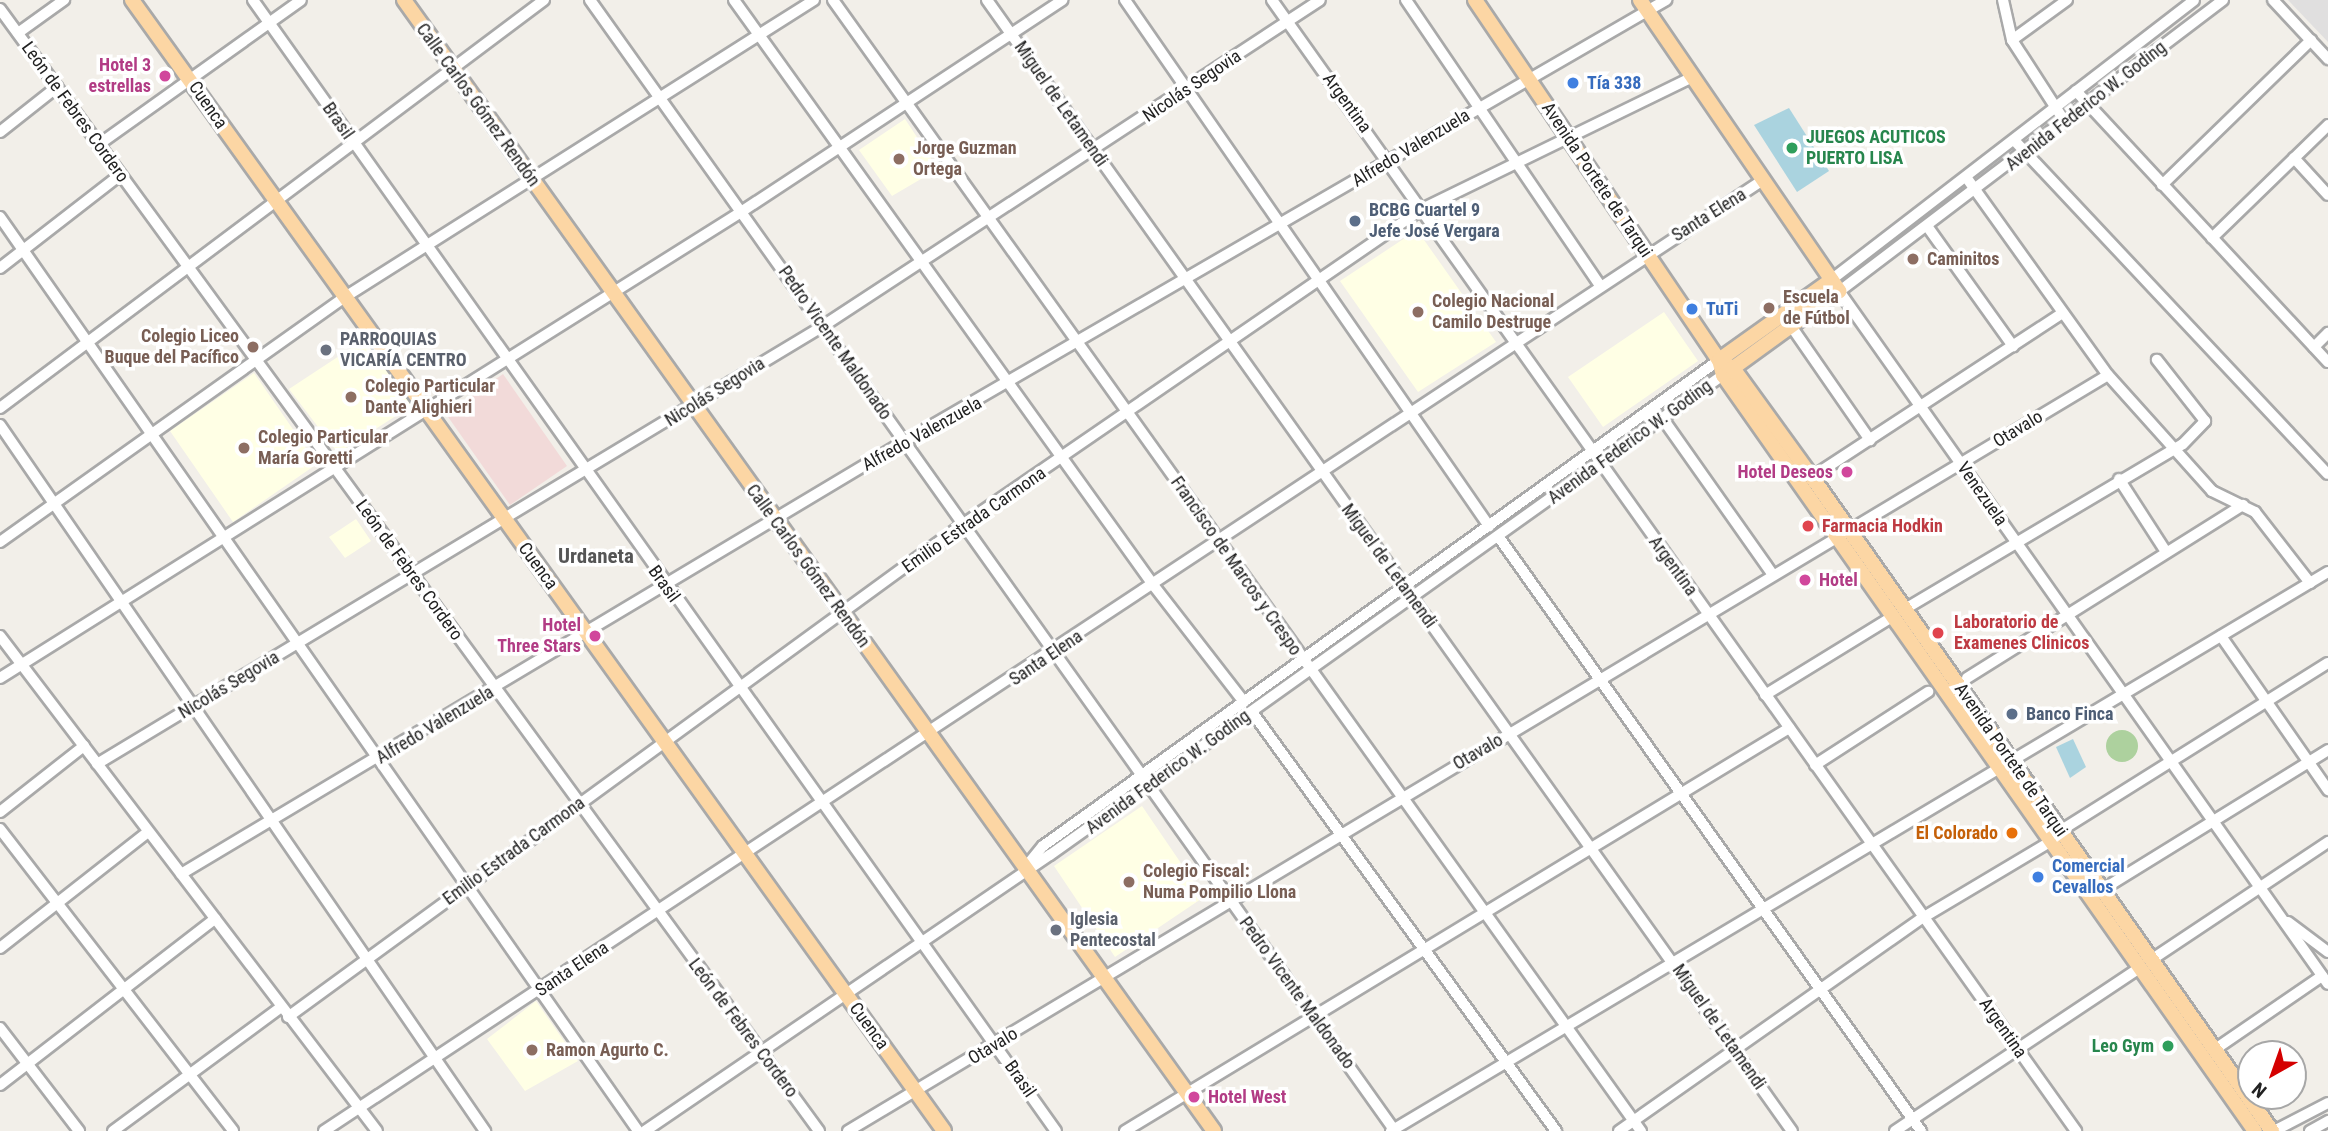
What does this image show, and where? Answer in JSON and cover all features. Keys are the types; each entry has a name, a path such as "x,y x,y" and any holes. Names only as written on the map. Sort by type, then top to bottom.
{"main road":[{"name":"Cuenca","path":"132,0 944,1131"},
{"name":"Calle Carlos Gómez Rendón","path":"404,0 1213,1131"},
{"name":"Avenida Portete de Tarqui","path":"1475,0 1719,360 1842,532 1905,609 2273,1131"},
{"name":"Venezuela","path":"1644,6 1835,285"},
{"name":"Avenida Federico W. Goding","path":"1728,372 1791,326 1835,285"},
{"name":"Avenida Federico W. Goding","path":"1719,360 1835,285"},
{"name":"Avenida Portete de Tarqui","path":"1728,372 1812,477 1892,617 2048,843 2255,1131"}],"street":[{"path":"18,33 64,0"},
{"name":"Brasil","path":"253,0 585,473 1056,1131"},
{"path":"98,145 301,0"},
{"path":"0,408 274,198 544,0"},
{"name":"Pedro Vicente Maldonado","path":"590,0 1393,1130"},
{"path":"734,0 1013,384 1154,586 1244,702"},
{"path":"0,542 52,501 345,297 814,0"},
{"name":"Francisco de Marcos y Crespo","path":"833,0 987,219 1221,541 1301,659 1641,1131"},
{"name":"Miguel de Letamendi","path":"987,0 1792,1131"},
{"path":"0,678 120,599 741,212 1062,0"},
{"path":"1125,0 1489,526"},
{"name":"Argentina","path":"1272,0 1390,160 1513,342 2076,1131"},
{"name":"Nicolás Segovia","path":"97,764 585,473 822,326 1095,152 1320,0"},
{"path":"1406,0 1600,285"},
{"name":"Alfredo Valenzuela","path":"181,874 380,759 905,441 1013,384 1185,280 1530,80 1644,6 1667,0"},
{"path":"2003,0 2012,40 2065,122"},
{"path":"2012,40 2067,0"},
{"name":"Avenida Federico W. Goding","path":"1835,285 1966,177 2194,0"},
{"name":"Avenida Federico W. Goding","path":"1835,285 1976,191 2223,0"},
{"path":"2273,0 2328,59"},
{"name":"León de Febres Cordero","path":"0,9 254,361 414,574 578,804 819,1131"},
{"path":"2162,186 2311,40"},
{"name":"Emilio Estrada Carmona","path":"113,1131 189,1075 366,960 962,525 1422,209 1566,134 1693,77"},
{"path":"0,132 57,87"},
{"path":"2076,90 2162,186 2328,362"},
{"path":"2212,238 2328,125"},
{"path":"2014,140 2328,474"},
{"path":"2294,158 2328,195"},
{"path":"0,268 120,175"},
{"path":"1966,177 2060,315 2108,375 2212,491 2243,505 2310,583"},
{"name":"Santa Elena","path":"324,1131 930,736 1513,342 1763,180"},
{"path":"0,217 89,341 149,433 542,989 638,1131"},
{"path":"1927,226 2012,346"},
{"name":"Venezuela","path":"1835,285 2325,980"},
{"path":"1812,477 2060,315"},
{"path":"1791,326 1870,440"},
{"path":"2314,347 2328,333"},
{"name":"Avenida Federico W. Goding","path":"1025,867 1043,846 1719,360"},
{"path":"1905,609 2174,447 2204,419 2157,360"},
{"name":"Avenida Federico W. Goding","path":"645,1131 1025,867 1149,786 1728,372"},
{"name":"Otavalo","path":"848,1131 996,1045 1771,572 2108,375"},
{"path":"1663,419 1771,572"},
{"path":"0,425 485,1131"},
{"path":"2119,479 2166,552"},
{"path":"1967,678 2066,613 2243,505"},
{"path":"1498,537 1922,1131"},
{"path":"1393,1130 2324,574 2328,588"},
{"path":"1765,695 1892,617"},
{"path":"0,636 377,1131"},
{"path":"2221,636 2328,790"},
{"path":"2060,831 2328,663"},
{"path":"1815,765 1928,692"},
{"path":"1252,712 1556,1131"},
{"path":"1125,1131 1789,728"},
{"path":"0,811 84,746"},
{"path":"2113,883 2328,750"},
{"path":"0,829 233,1131"},
{"path":"0,948 148,832"},
{"path":"2151,960 2328,842"},
{"path":"1619,1131 1924,917 2048,843"},
{"path":"2278,914 2328,952"},
{"path":"0,1084 215,919"},
{"path":"1895,1131 2138,969"},
{"path":"2214,1050 2325,980"},
{"path":"0,1028 79,1131"},
{"path":"2273,1131 2328,1103"},
{"path":"2310,1131 2328,1121"}],"shaded area":[{"path":"2288,0 2328,0 2328,42"},
{"name":"Jorge Guzman Ortega","path":"905,119 938,169 892,196 859,150"},
{"name":"Colegio Nacional Camilo Destruge","path":"1417,230 1496,342 1418,392 1340,281"},
{"path":"1664,312 1698,361 1603,427 1568,377"},
{"name":"Colegio Particular Dante Alighieri","path":"365,339 413,405 338,453 289,389"},
{"name":"Colegio Particular María Goretti","path":"254,373 317,464 233,522 170,431"},
{"path":"503,374 567,466 510,505 446,414"},
{"path":"356,519 371,541 345,558 329,537"},
{"name":"Colegio Fiscal: Numa Pompilio Llona","path":"1142,806 1204,897 1115,957 1054,866"},
{"name":"Ramon Agurto C.","path":"536,1001 578,1061 525,1091 487,1039"}],"green space":[{"path":"2122,730 2133,735 2138,746 2133,757 2122,762 2111,757 2106,746 2111,735"}],"water":[{"name":"JUEGOS ACUTICOS PUERTO LISA","path":"1789,108 1829,171 1797,192 1754,125"},
{"path":"2073,739 2086,767 2070,778 2056,747"}],"place":[{"name":"Hotel 3 estrellas","path":"165,76"},
{"name":"Tía 338","path":"1573,83"},
{"name":"JUEGOS ACUTICOS PUERTO LISA","path":"1792,148"},
{"name":"Jorge Guzman Ortega","path":"899,159"},
{"name":"BCBG Cuartel 9 Jefe José Vergara","path":"1355,221"},
{"name":"Caminitos","path":"1913,259"},
{"name":"Escuela de Fútbol","path":"1769,308"},
{"name":"TuTi","path":"1692,309"},
{"name":"Colegio Nacional Camilo Destruge","path":"1418,312"},
{"name":"Colegio Liceo Buque del Pacífico","path":"253,347"},
{"name":"PARROQUIAS VICARÍA CENTRO","path":"326,350"},
{"name":"Colegio Particular Dante Alighieri","path":"351,397"},
{"name":"Colegio Particular María Goretti","path":"244,448"},
{"name":"Hotel Deseos","path":"1847,472"},
{"name":"Farmacia Hodkin","path":"1808,526"},
{"name":"Hotel","path":"1805,580"},
{"name":"Laboratorio de Examenes Clinicos","path":"1938,633"},
{"name":"Hotel Three Stars","path":"595,636"},
{"name":"Banco Finca","path":"2012,714"},
{"name":"El Colorado","path":"2012,833"},
{"name":"Comercial Cevallos","path":"2038,877"},
{"name":"Colegio Fiscal: Numa Pompilio Llona","path":"1129,882"},
{"name":"Iglesia Pentecostal","path":"1056,930"},
{"name":"Leo Gym","path":"2168,1046"},
{"name":"Ramon Agurto C.","path":"532,1050"},
{"name":"Hotel West","path":"1194,1097"}],"district":[{"name":"Urdaneta","path":"596,556"}]}
